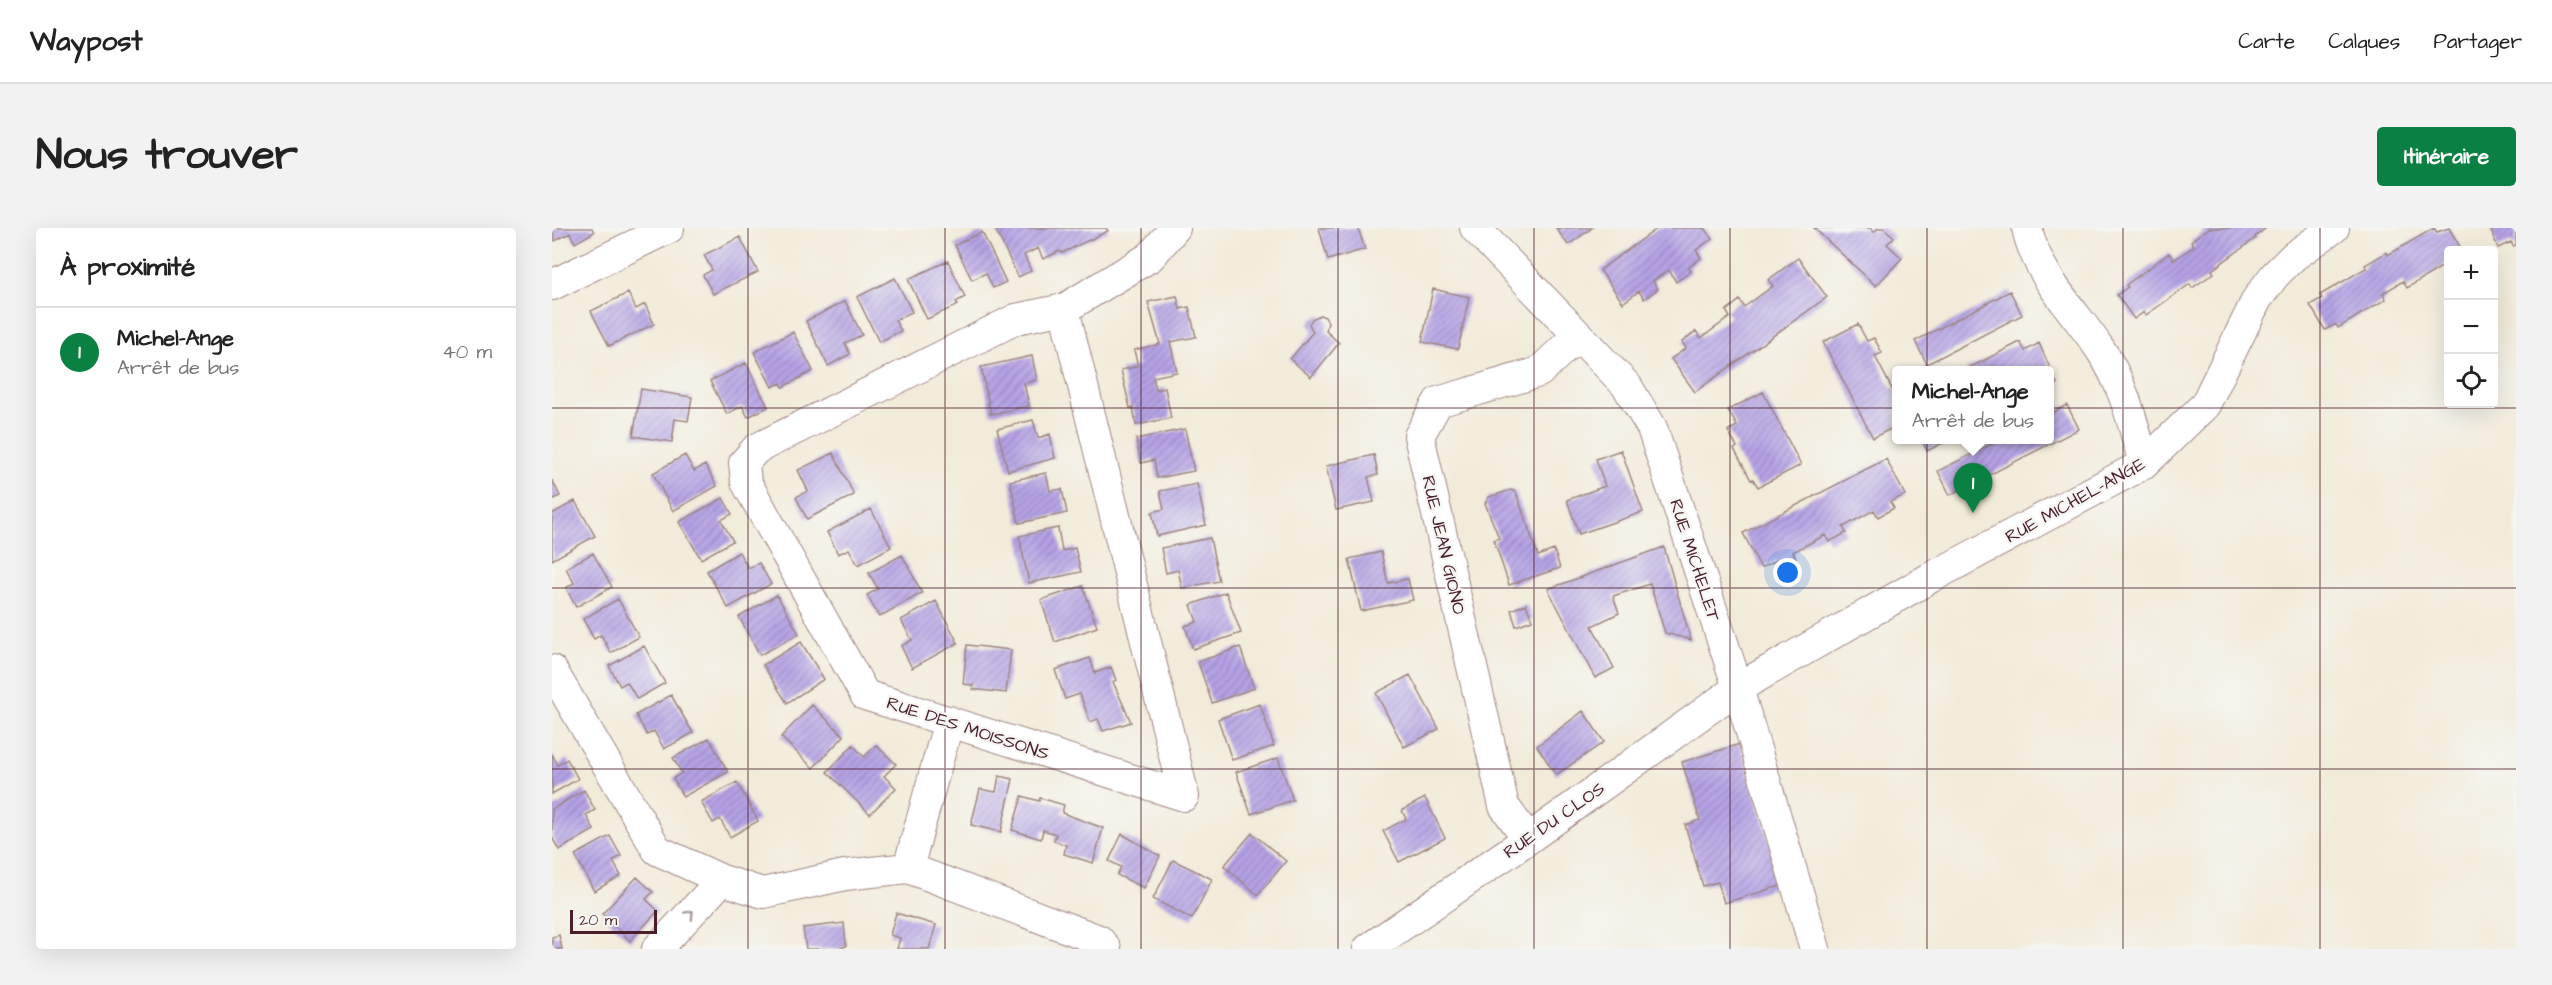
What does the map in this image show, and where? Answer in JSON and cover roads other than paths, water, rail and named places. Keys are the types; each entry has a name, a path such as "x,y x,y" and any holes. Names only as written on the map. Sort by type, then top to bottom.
{"street":[{"path":"552,285 669,228"},
{"name":"RUE DES MOISSONS","path":"1064,309 1185,796 865,695 746,482 744,463 756,449 1016,319 1064,309 1150,257 1175,228"},
{"name":"RUE MICHELET","path":"1475,228 1627,386 1652,428 1738,688 1815,949"},
{"path":"2027,228 2030,240 2057,292 2100,348 2118,379 2144,464"},
{"name":"RUE MICHEL-ANGE","path":"1738,688 1930,578 2144,464 2205,405 2257,299 2274,276 2294,256 2334,228"},
{"name":"RUE JEAN GIONO","path":"1528,839 1504,806 1419,436 1438,402 1539,372 1578,335"},
{"path":"552,670 657,850 722,880 763,893 845,875 908,868 1100,940 1106,949"},
{"name":"RUE DU CLOS","path":"1368,949 1528,839 1738,688"},
{"path":"908,868 949,721"},
{"path":"657,949 722,880"}],"place":[{"name":"Michel-Ange","path":"1973,513"}]}
